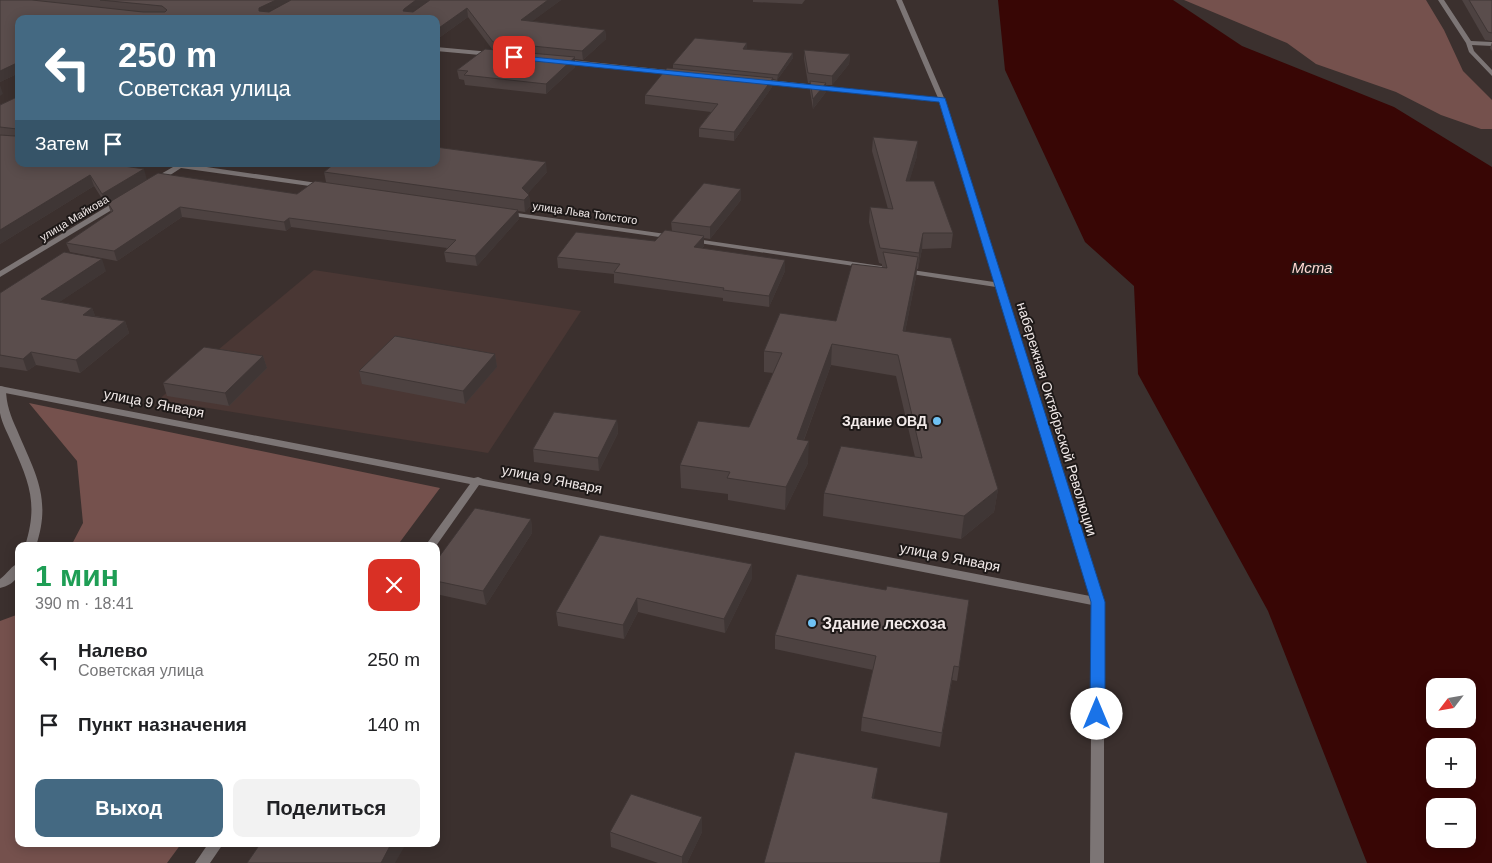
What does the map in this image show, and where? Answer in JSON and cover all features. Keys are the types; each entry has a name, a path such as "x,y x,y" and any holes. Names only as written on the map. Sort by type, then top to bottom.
{"street":[{"name":"набережная Октябрьской Революции","path":"898,0 942,100 1098,602 1097,863"},
{"path":"1441,0 1469,43 1472,51 1492,74"},
{"path":"1469,43 1492,44"},
{"path":"440,49 496,55"},
{"path":"555,61 684,74"},
{"path":"754,81 942,100"},
{"path":"148,186 180,167"},
{"path":"196,167 329,187"},
{"name":"улица Майкова","path":"0,275 132,196"},
{"name":"улица Льва Толстого","path":"497,212 1000,285"},
{"path":"1,389 0,397 3,408 39,498 37,532 33,542"},
{"name":"улица 9 Января","path":"1,389 478,480 1098,602"},
{"path":"433,542 478,480"},
{"path":"0,584 15,572"},
{"path":"202,863 214,847"}],"shaded area":[{"path":"1184,0 1426,0 1444,30 1463,71 1492,100 1492,129 1481,129 1441,115 1396,92 1316,64 1287,43"},
{"path":"314,270 581,311 488,453 158,400"},
{"path":"29,403 440,488 400,542 73,542 83,523 77,461"},
{"path":"15,615 15,847 179,847 167,863 0,863 0,621"}],"water":[{"name":"Мста","path":"998,0 1173,0 1242,46 1394,107 1492,167 1492,863 1367,863 1268,611 1138,374 1134,286 1085,242 1005,70"}],"building":[{"path":"0,0 32,0 143,12 165,12 167,10 162,6 100,0 276,0 259,8 259,11 269,12 291,0 416,0 403,11 413,12 430,0 548,0 521,20 605,30 582,51 493,42 467,8 440,27 440,15 15,15 15,64 0,71"},
{"path":"1469,0 1492,0 1492,33 1488,32"},
{"path":"695,38 747,43 743,49 793,53 778,75 673,64"},
{"path":"485,49 575,57 546,84 464,75 468,71 457,70"},
{"path":"804,50 850,54 832,76 808,73"},
{"path":"667,68 773,78 734,132 699,128 718,104 645,95"},
{"path":"810,81 826,83 813,99"},
{"path":"15,98 15,129 0,127 0,105"},
{"path":"0,135 15,136 15,167 130,167 144,169 102,194 90,175 0,230"},
{"path":"873,137 918,141 906,181 934,181 953,233 923,233 919,253 880,248 870,207 893,209"},
{"path":"440,148 546,162 522,188 529,195 524,200 324,172 330,167 440,167"},
{"path":"158,173 297,194 315,181 518,210 475,256 444,252 456,240 289,218 284,222 180,207 114,251 66,243 113,211 108,203"},
{"path":"704,183 741,189 710,227 671,222"},
{"path":"665,230 704,236 694,247 785,260 769,296 614,272 620,264 557,257 576,232 655,241"},
{"path":"64,252 102,259 41,299 92,308 83,315 125,321 76,360 31,352 23,359 0,355 0,293"},
{"path":"883,252 918,257 903,331 951,338 998,489 964,516 824,493 841,446 922,458 898,355 832,344 797,439 809,441 786,487 727,478 730,472 680,465 698,421 749,427 782,353 764,351 780,313 836,321 852,264 887,268"},
{"path":"395,336 495,354 463,391 359,371"},
{"path":"204,347 263,356 225,393 163,383"},
{"path":"554,412 617,420 598,458 533,449"},
{"path":"475,508 531,519 483,591 440,582 440,556"},
{"path":"600,535 752,564 724,619 637,598 623,625 556,612"},
{"path":"797,574 886,590 887,586 969,600 959,667 954,666 942,733 862,717 876,656 775,635"},
{"path":"795,752 878,768 872,798 948,813 940,863 764,863"},
{"path":"631,794 702,817 682,857 610,832"},
{"path":"258,847 389,847 381,863 247,863"}],"place":[{"name":"Здание ОВД","path":"937,421"},
{"name":"Здание лесхоза","path":"812,623"}],"route":[{"path":"514,57 942,100 1098,602 1097,714"}]}
